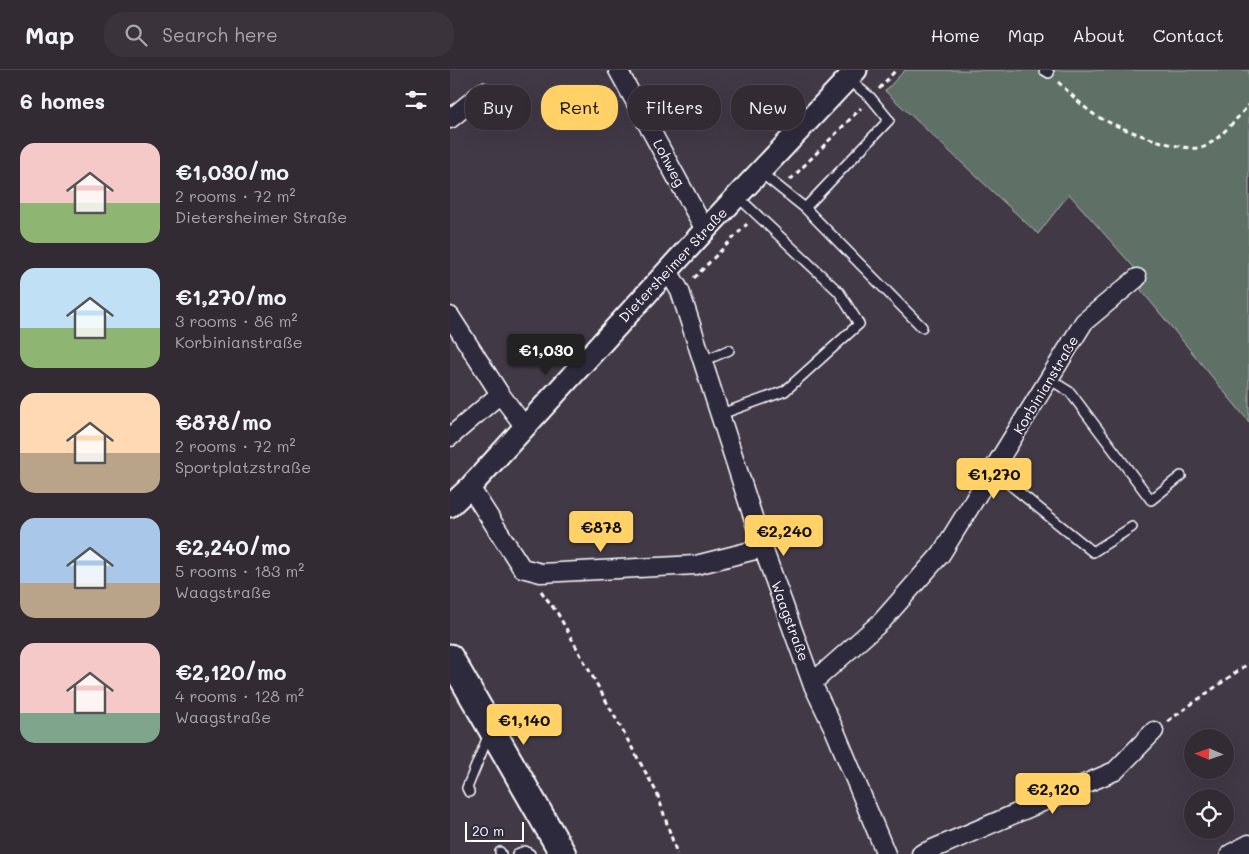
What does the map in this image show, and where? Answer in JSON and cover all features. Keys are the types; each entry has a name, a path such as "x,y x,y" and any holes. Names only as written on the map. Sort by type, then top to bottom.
{"main road":[{"path":"450,657 563,854"}],"street":[{"name":"Lohweg","path":"618,70 705,230"},
{"name":"Dietersheimer Straße","path":"450,506 470,487 705,230 852,74"},
{"path":"450,118 465,106"},
{"name":"Waagstraße","path":"668,271 680,291 763,548 812,683 835,731 886,854"},
{"name":"Korbinianstraße","path":"812,683 882,621 941,554 1084,322 1137,278"},
{"path":"450,316 500,394 525,427"},
{"path":"450,437 500,394"},
{"path":"470,487 522,568 541,573 696,565 763,548"},
{"path":"921,854 1115,770 1154,730"},
{"path":"1230,854 1249,844"}],"lane":[{"path":"805,208 889,120 852,74"},
{"path":"760,172 805,208 922,327"},
{"path":"721,414 785,391 859,324 840,292 737,196"},
{"path":"703,361 729,350"},
{"path":"1049,379 1070,392 1151,500 1181,476"},
{"path":"993,471 1093,552 1132,527"},
{"path":"469,792 467,788 491,729"},
{"path":"517,854 525,851 530,854"}],"path":[{"path":"1046,72 1093,114 1111,123 1177,146 1202,148 1218,136 1249,105"},
{"path":"522,568 558,614 657,793 677,854"},
{"path":"1154,730 1249,663"}],"green space":[{"path":"905,70 1249,70 1249,422 1141,290 1146,281 1069,194 1038,234 885,91"}]}
